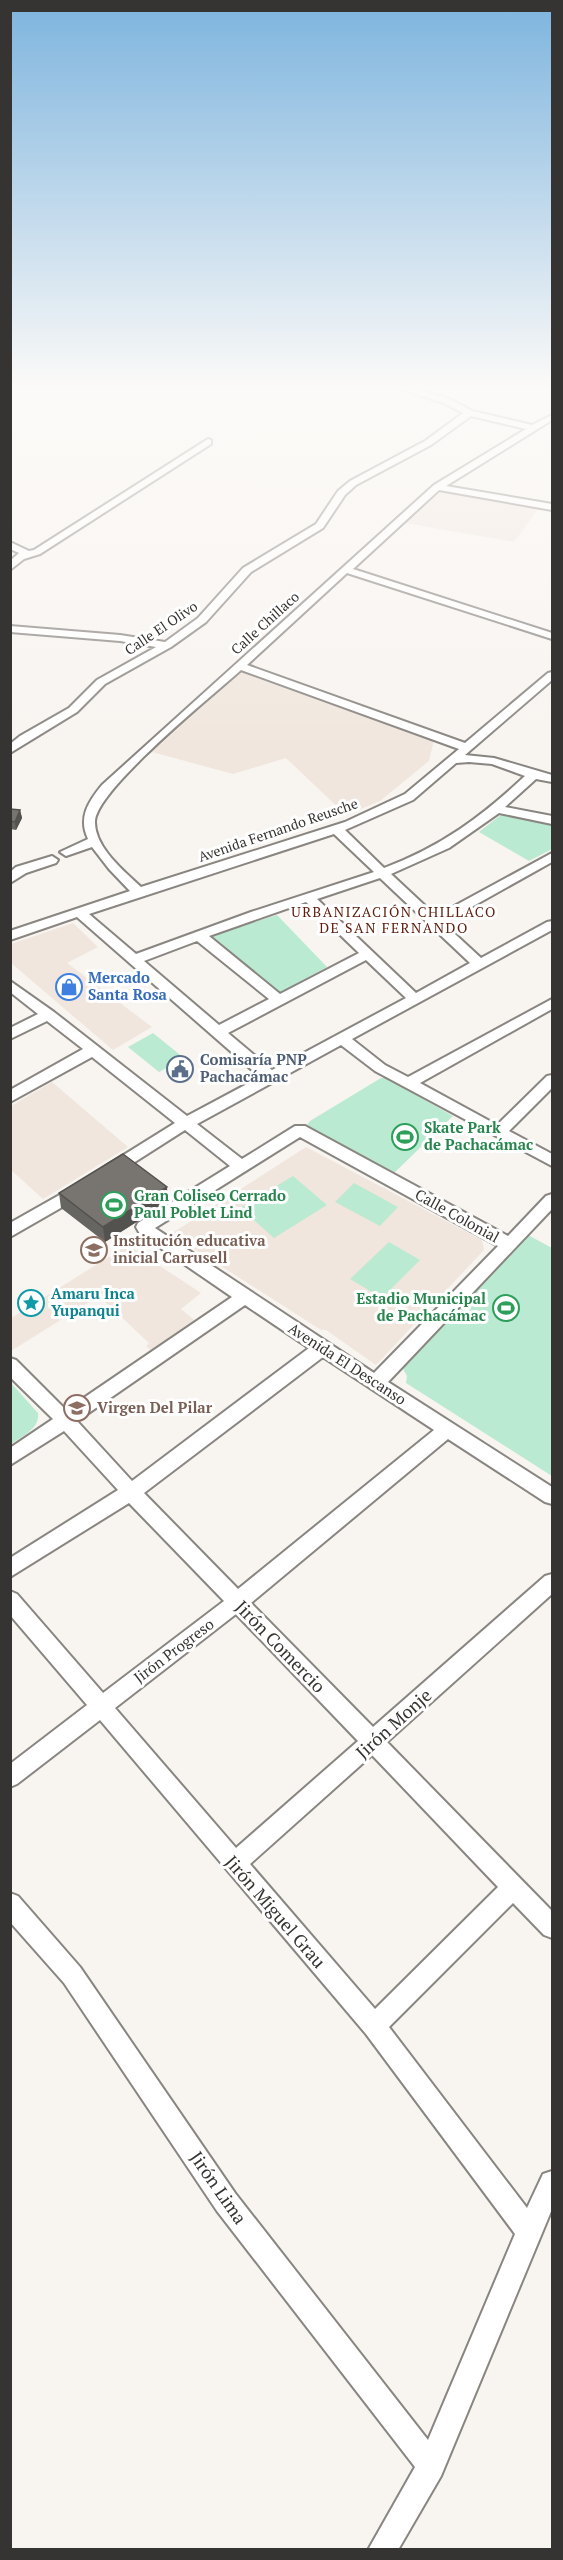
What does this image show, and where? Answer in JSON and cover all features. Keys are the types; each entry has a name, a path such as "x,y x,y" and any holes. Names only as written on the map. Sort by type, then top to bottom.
{"street":[{"path":"10,567 23,556 37,552 105,508"},
{"name":"Calle El Olivo","path":"10,750 24,738 73,710 101,682 167,645 202,620 247,570 320,526 331,508"},
{"name":"Calle Chillaco","path":"138,892 103,856 91,833 90,813 109,786 126,768 414,508"},
{"path":"10,545 25,552 23,556"},
{"path":"347,570 552,636"},
{"path":"10,629 120,638 167,645"},
{"path":"240,666 468,748"},
{"name":"Avenida Fernando Reusche","path":"10,936 138,892 336,829 410,797 552,675"},
{"path":"478,739 485,750 500,761"},
{"path":"454,760 475,758 500,761 552,778"},
{"path":"134,960 308,897 383,874 446,845 496,809 534,774"},
{"path":"496,809 552,820"},
{"path":"336,829 480,965"},
{"path":"66,852 95,842"},
{"path":"434,922 552,857"},
{"path":"10,879 21,870 52,860"},
{"path":"308,897 415,999"},
{"path":"79,912 270,1077"},
{"path":"10,1231 186,1123 552,926"},
{"path":"199,935 279,1000"},
{"path":"218,1032 367,954"},
{"path":"10,985 242,1167"},
{"path":"409,1083 552,1002"},
{"path":"10,1034 49,1015"},
{"path":"342,1039 380,1068 552,1161"},
{"path":"10,1097 93,1050"},
{"path":"500,1132 552,1080"},
{"name":"Calle Colonial","path":"242,1167 300,1130 508,1244 376,1383"},
{"name":"Avenida El Descanso","path":"242,1167 146,1225 144,1229 446,1430 552,1496"},
{"path":"508,1244 552,1200"},
{"path":"10,1458 244,1297"},
{"path":"10,1569 130,1492 322,1348"},
{"name":"Jirón Comercio","path":"10,1365 65,1420 130,1492 237,1603 552,1927"},
{"name":"Jirón Progreso","path":"10,1777 237,1603 384,1484 446,1430"},
{"name":"Jirón Monje","path":"234,1864 552,1582"},
{"name":"Jirón Miguel Grau","path":"10,1600 374,2026 529,2231"},
{"path":"374,2026 514,1887"},
{"name":"Jirón Lima","path":"10,1904 72,1975 226,2202 431,2466"},
{"path":"382,2550 431,2466 529,2231 552,2183"}],"shaded area":[{"path":"422,508 538,509 514,542 406,523"},
{"path":"242,671 434,740 429,761 380,801 346,815 286,758 233,774 152,752"},
{"name":"Mercado Santa Rosa","path":"73,923 98,947 67,963 152,1027 113,1050 11,963 11,944"},
{"path":"52,1082 128,1147 43,1199 11,1170 11,1106"},
{"path":"306,1147 482,1240 484,1250 376,1365 326,1330 321,1330 171,1234"},
{"path":"128,1245 201,1293 181,1309 199,1324 156,1355 146,1346 149,1343 99,1296 11,1351 11,1318"}],"green space":[{"path":"502,814 552,823 552,849 529,861 479,832"},
{"path":"277,915 327,967 280,992 210,939 212,935"},
{"path":"153,1033 184,1058 159,1072 128,1047"},
{"path":"381,1078 386,1078 453,1116 394,1173 308,1128 307,1125"},
{"path":"293,1176 327,1205 274,1238 240,1208"},
{"path":"354,1183 398,1207 380,1226 335,1202"},
{"name":"Estadio Municipal de Pachacámac","path":"528,1235 552,1248 552,1476 406,1383 407,1376 402,1367"},
{"path":"389,1242 420,1260 382,1298 350,1279"},
{"path":"11,1383 38,1413 38,1419 33,1428 11,1444"}],"building":[{"path":"10,809 20,810 15,822 10,821"},
{"name":"Gran Coliseo Cerrado Paul Poblet Lind","path":"123,1154 167,1187 103,1227 59,1193"}],"place":[{"name":"Mercado Santa Rosa","path":"69,987"},
{"name":"Comisaría PNP Pachacámac","path":"180,1069"},
{"name":"Skate Park de Pachacámac","path":"405,1137"},
{"name":"Gran Coliseo Cerrado Paul Poblet Lind","path":"114,1205"},
{"name":"Institución educativa inicial Carrusell","path":"94,1250"},
{"name":"Amaru Inca Yupanqui","path":"31,1303"},
{"name":"Estadio Municipal de Pachacámac","path":"506,1308"},
{"name":"Virgen Del Pilar","path":"77,1408"}],"district":[{"name":"URBANIZACIÓN CHILLACO DE SAN FERNANDO","path":"394,920"}]}
